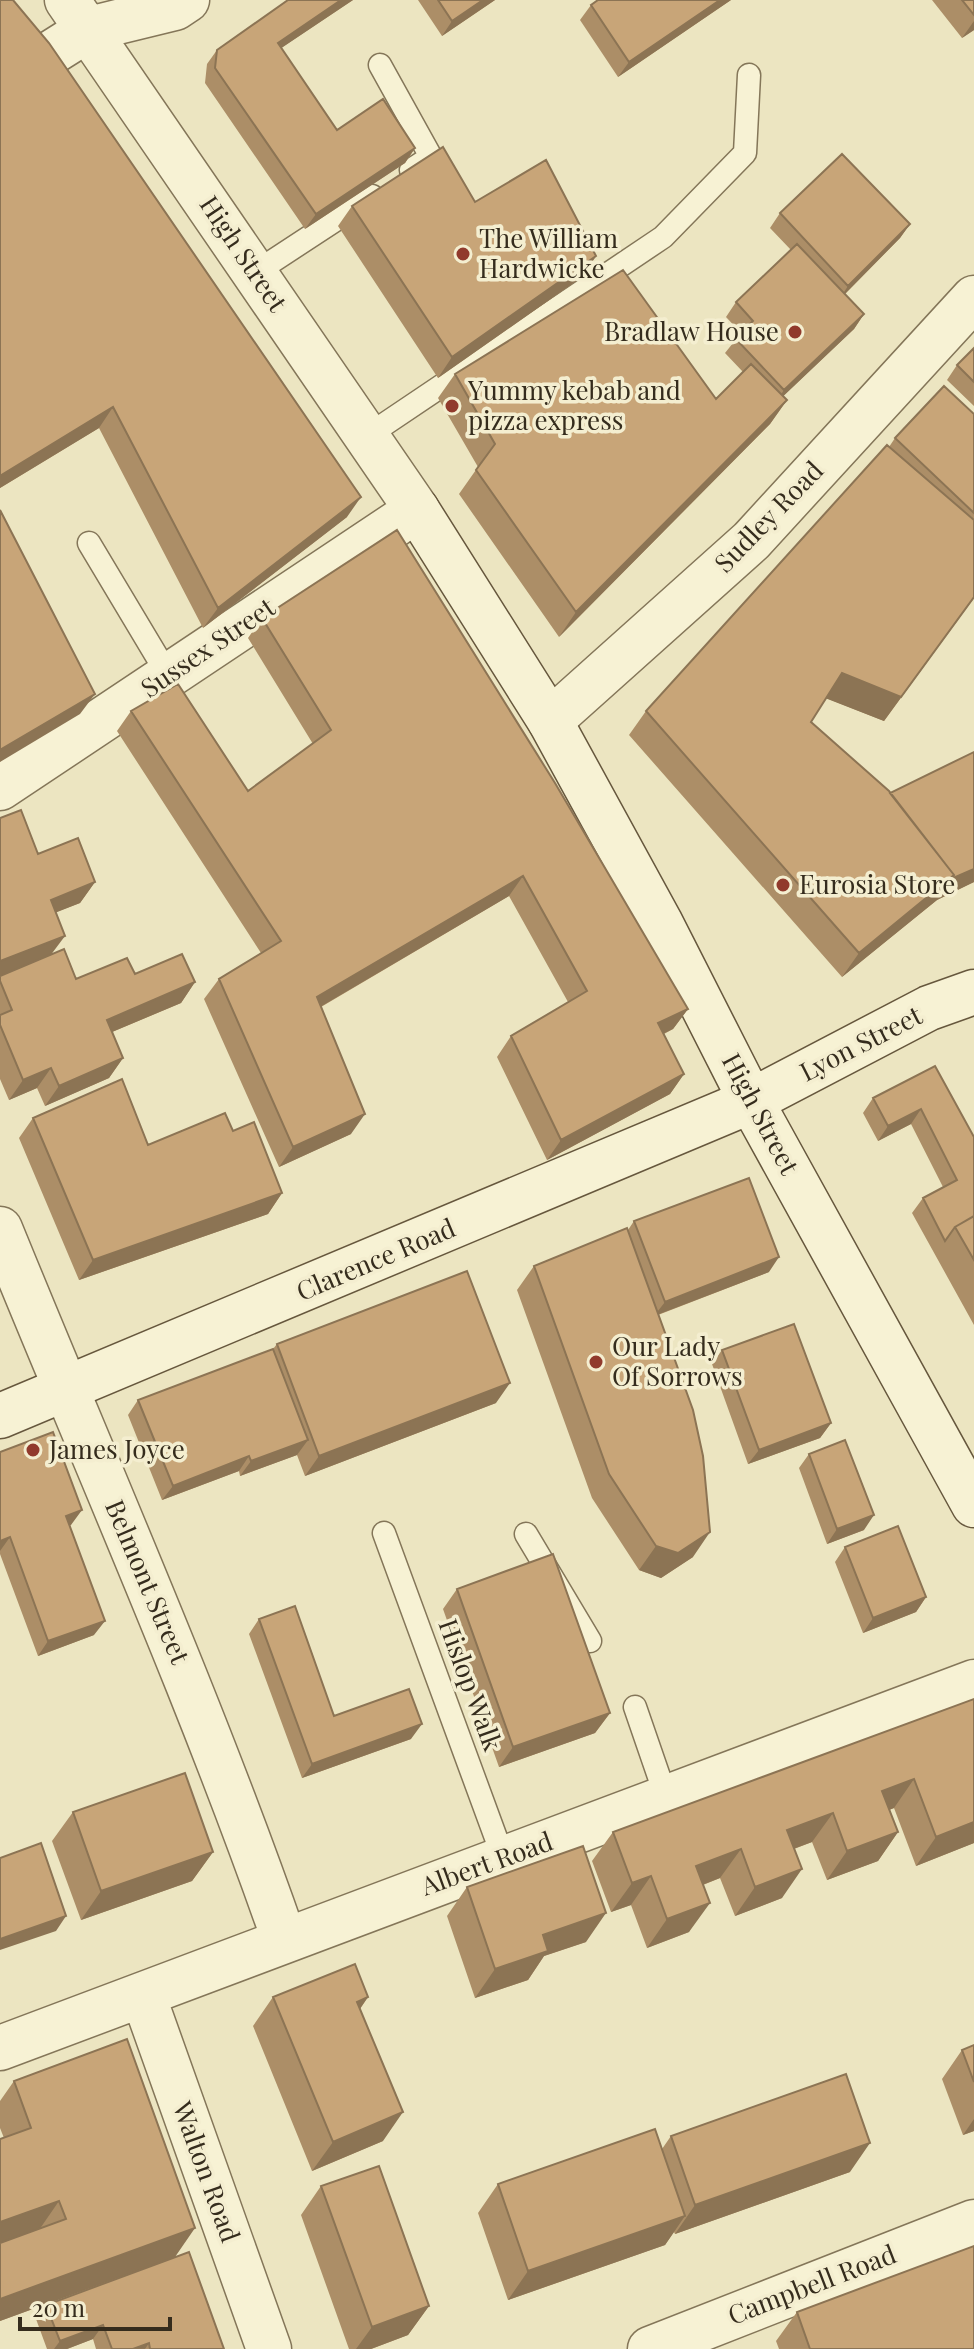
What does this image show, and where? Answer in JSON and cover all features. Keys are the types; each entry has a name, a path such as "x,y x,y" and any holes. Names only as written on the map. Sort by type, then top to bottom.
{"street":[{"path":"35,63 78,14 175,8 187,0"},
{"name":"High Street","path":"78,14 417,510 550,721 660,922 751,1101 974,1505"},
{"name":"Sudley Road","path":"550,721 751,541 974,298"},
{"name":"Sussex Street","path":"0,788 417,510"},
{"name":"Lyon Street","path":"751,1101 929,1008 974,992"},
{"name":"Clarence Road","path":"0,1416 66,1391 751,1101"},
{"name":"Belmont Street","path":"0,1229 226,1777 284,1939"},
{"name":"Albert Road","path":"0,2048 974,1682"},
{"name":"Walton Road","path":"143,1995 269,2349"},
{"name":"Campbell Road","path":"650,2349 974,2222"}],"lane":[{"path":"256,272 431,157 380,65"},
{"path":"367,436 663,237 745,153 749,75"},
{"path":"89,543 168,675"},
{"name":"Hislop Walk","path":"384,1533 503,1857"},
{"path":"526,1534 590,1641"},
{"path":"635,1707 666,1797"}],"building":[{"path":"0,0 13,0 49,43 361,497 218,608 113,407 0,476"},
{"path":"288,0 341,0 278,43 337,130 383,99 415,148 316,214 215,68 217,50"},
{"path":"438,0 483,0 452,21"},
{"path":"598,0 720,0 629,62 591,5"},
{"path":"962,0 974,0 974,15"},
{"name":"The William Hardwicke","path":"443,147 475,202 546,160 596,256 452,357 352,206"},
{"path":"842,154 910,224 848,286 780,213"},
{"name":"Bradlaw House","path":"797,244 864,314 784,390 735,338 753,321 736,302"},
{"path":"623,270 716,399 751,364 787,400 576,612 476,470 495,444 455,374"},
{"path":"974,348 974,382 957,365"},
{"path":"944,386 974,414 974,513 895,438"},
{"path":"887,445 974,520 974,597 901,697 842,673 811,722 889,791 954,875 859,953 646,711"},
{"path":"0,510 95,694 0,750"},
{"path":"397,530 555,783 688,1009 658,1023 684,1074 561,1140 511,1036 587,991 523,876 317,997 365,1114 293,1147 219,979 281,941 131,711 178,684 248,791 331,730 262,618"},
{"path":"974,752 974,869 951,879 954,875 890,793"},
{"path":"21,810 38,854 78,838 95,882 51,900 65,936 0,961 0,818"},
{"path":"64,949 76,979 127,958 135,974 182,954 195,982 107,1020 123,1058 59,1086 51,1068 23,1080 0,1025 0,1015 12,1010 0,976"},
{"path":"935,1066 974,1137 974,1216 955,1227 945,1241 923,1198 957,1180 921,1109 888,1126 873,1098"},
{"path":"122,1079 148,1145 225,1113 233,1131 254,1122 282,1193 93,1260 33,1118"},
{"path":"749,1178 779,1257 665,1302 634,1221"},
{"path":"974,1216 974,1260 955,1227"},
{"name":"Our Lady Of Sorrows","path":"627,1228 693,1410 703,1456 710,1532 678,1553 656,1546 609,1474 534,1266"},
{"path":"467,1271 510,1383 319,1456 277,1344"},
{"path":"794,1324 831,1423 759,1450 722,1350"},
{"path":"273,1349 308,1440 251,1461 249,1456 173,1486 138,1400"},
{"path":"53,1432 82,1510 66,1516 105,1621 48,1641 10,1537 0,1541 0,1452"},
{"path":"845,1440 874,1515 837,1529 809,1454"},
{"path":"898,1526 926,1597 873,1618 845,1547"},
{"path":"553,1554 610,1713 513,1747 457,1589"},
{"path":"295,1606 334,1716 409,1689 422,1724 312,1764 259,1619"},
{"path":"974,1699 974,1822 936,1837 914,1779 882,1791 898,1832 847,1851 833,1813 787,1830 802,1869 755,1887 741,1849 696,1866 710,1903 667,1919 651,1876 632,1883 613,1832"},
{"path":"185,1773 213,1852 101,1891 73,1812"},
{"path":"41,1843 66,1916 0,1939 0,1858"},
{"path":"583,1846 606,1913 543,1935 548,1951 495,1969 467,1887"},
{"path":"355,1964 368,1997 357,2002 403,2112 333,2142 273,1997"},
{"path":"127,2039 195,2228 0,2299 0,2243 66,2219 59,2201 0,2222 0,2139 31,2128 14,2081"},
{"path":"974,2045 974,2082 962,2050"},
{"path":"846,2074 870,2143 695,2205 671,2136"},
{"path":"655,2129 685,2216 528,2271 498,2184"},
{"path":"379,2166 429,2306 372,2327 321,2186"},
{"path":"974,2246 974,2349 810,2349 797,2312"},
{"path":"189,2252 224,2349 150,2349 149,2343 133,2349 112,2349 103,2325 60,2341 46,2305"}],"place":[{"name":"The William Hardwicke","path":"463,254"},
{"name":"Bradlaw House","path":"795,332"},
{"name":"Yummy kebab and pizza express","path":"452,406"},
{"name":"Eurosia Store","path":"783,885"},
{"name":"Our Lady Of Sorrows","path":"596,1362"},
{"name":"James Joyce","path":"33,1450"}]}
